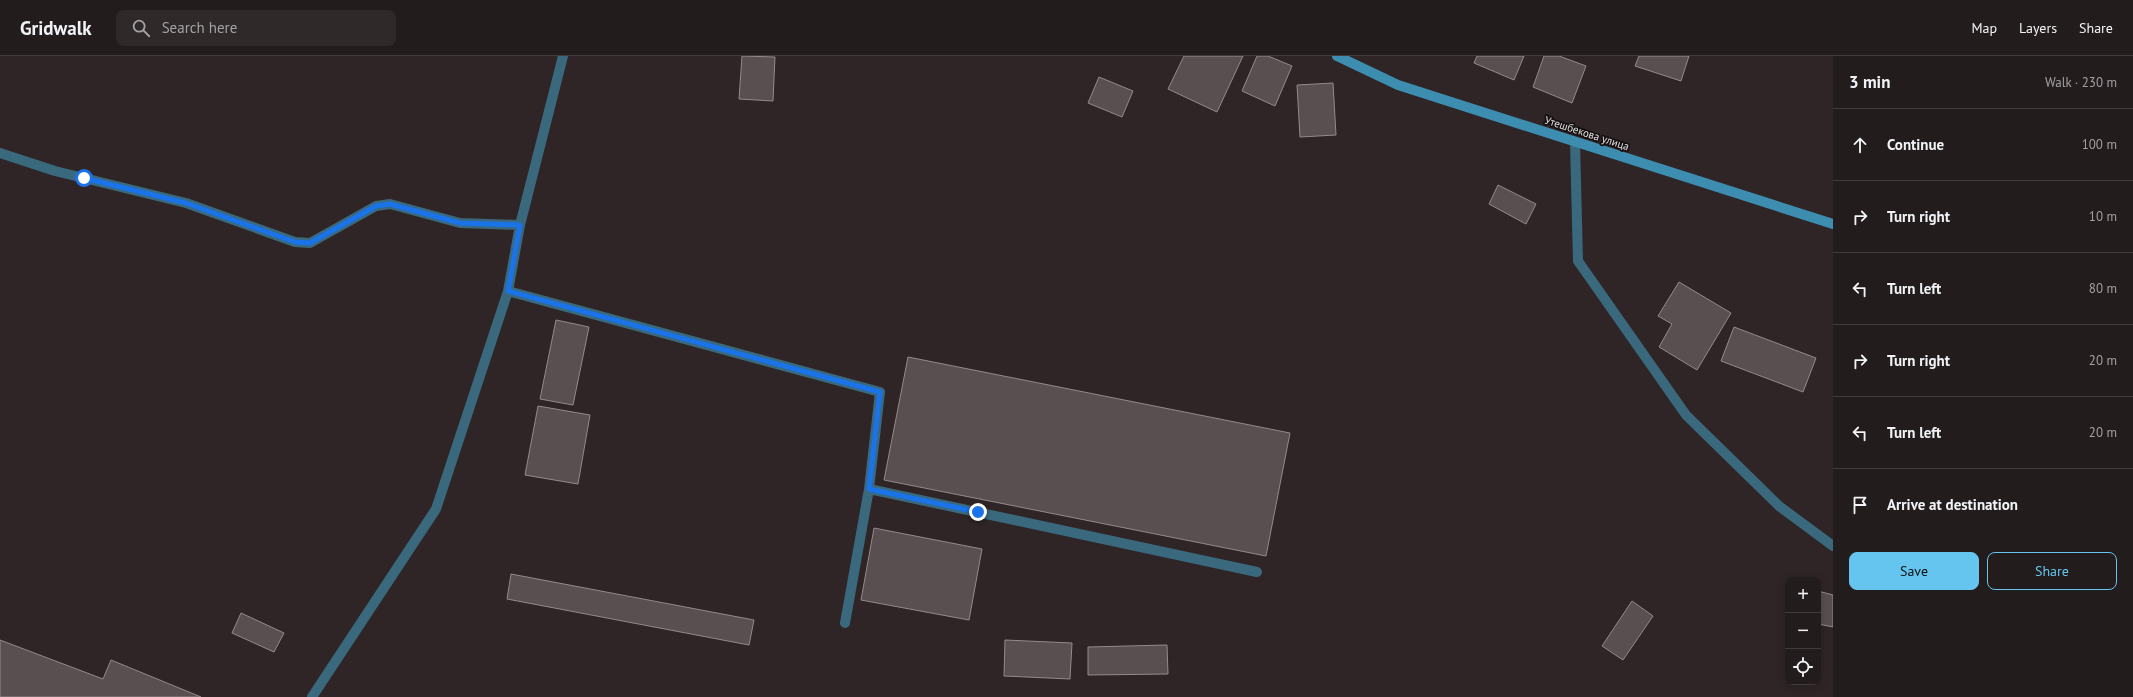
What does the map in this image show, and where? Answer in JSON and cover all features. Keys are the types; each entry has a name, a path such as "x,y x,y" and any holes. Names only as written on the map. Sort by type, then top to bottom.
{"main road":[{"name":"Утешбекова улица","path":"1337,56 1398,86 1833,224"}],"lane":[{"path":"312,697 436,509 508,291 520,225 563,56"},
{"path":"1575,142 1578,261 1686,415 1779,506 1833,546"},
{"path":"0,153 55,171 186,203 295,242 310,243 376,206 390,204 460,223 520,225"},
{"path":"508,291 880,392 869,489 845,623"},
{"path":"869,489 1257,572"}],"building":[{"path":"742,56 775,57 773,101 739,99"},
{"path":"1184,56 1243,56 1217,112 1168,89"},
{"path":"1257,56 1268,56 1292,66 1275,106 1242,91"},
{"path":"1477,56 1524,56 1514,80 1474,63"},
{"path":"1544,56 1559,56 1586,66 1572,103 1533,87"},
{"path":"1639,56 1689,56 1681,81 1635,66"},
{"path":"1099,77 1133,91 1122,117 1088,103"},
{"path":"1333,83 1336,135 1300,137 1297,85"},
{"path":"1498,185 1536,204 1526,224 1489,204"},
{"path":"1679,282 1731,313 1697,370 1659,347 1672,324 1658,316"},
{"path":"556,320 589,327 573,405 540,399"},
{"path":"1734,327 1816,358 1803,392 1721,361"},
{"path":"908,357 1290,433 1266,556 884,480"},
{"path":"538,406 590,415 578,484 525,475"},
{"path":"874,528 982,549 969,620 861,600"},
{"path":"511,574 754,620 749,645 507,599"},
{"path":"1821,592 1833,595 1833,627 1821,625"},
{"path":"1632,601 1653,616 1623,660 1602,646"},
{"path":"241,613 284,633 274,652 232,633"},
{"path":"0,640 103,679 111,660 201,697 0,697"},
{"path":"1005,640 1072,643 1070,679 1004,676"},
{"path":"1167,645 1168,674 1088,675 1088,647"}],"route":[{"path":"84,178 186,203 295,242 310,243 376,206 390,204 460,223 520,225 508,291 558,306 880,392 869,489 978,512"}]}
